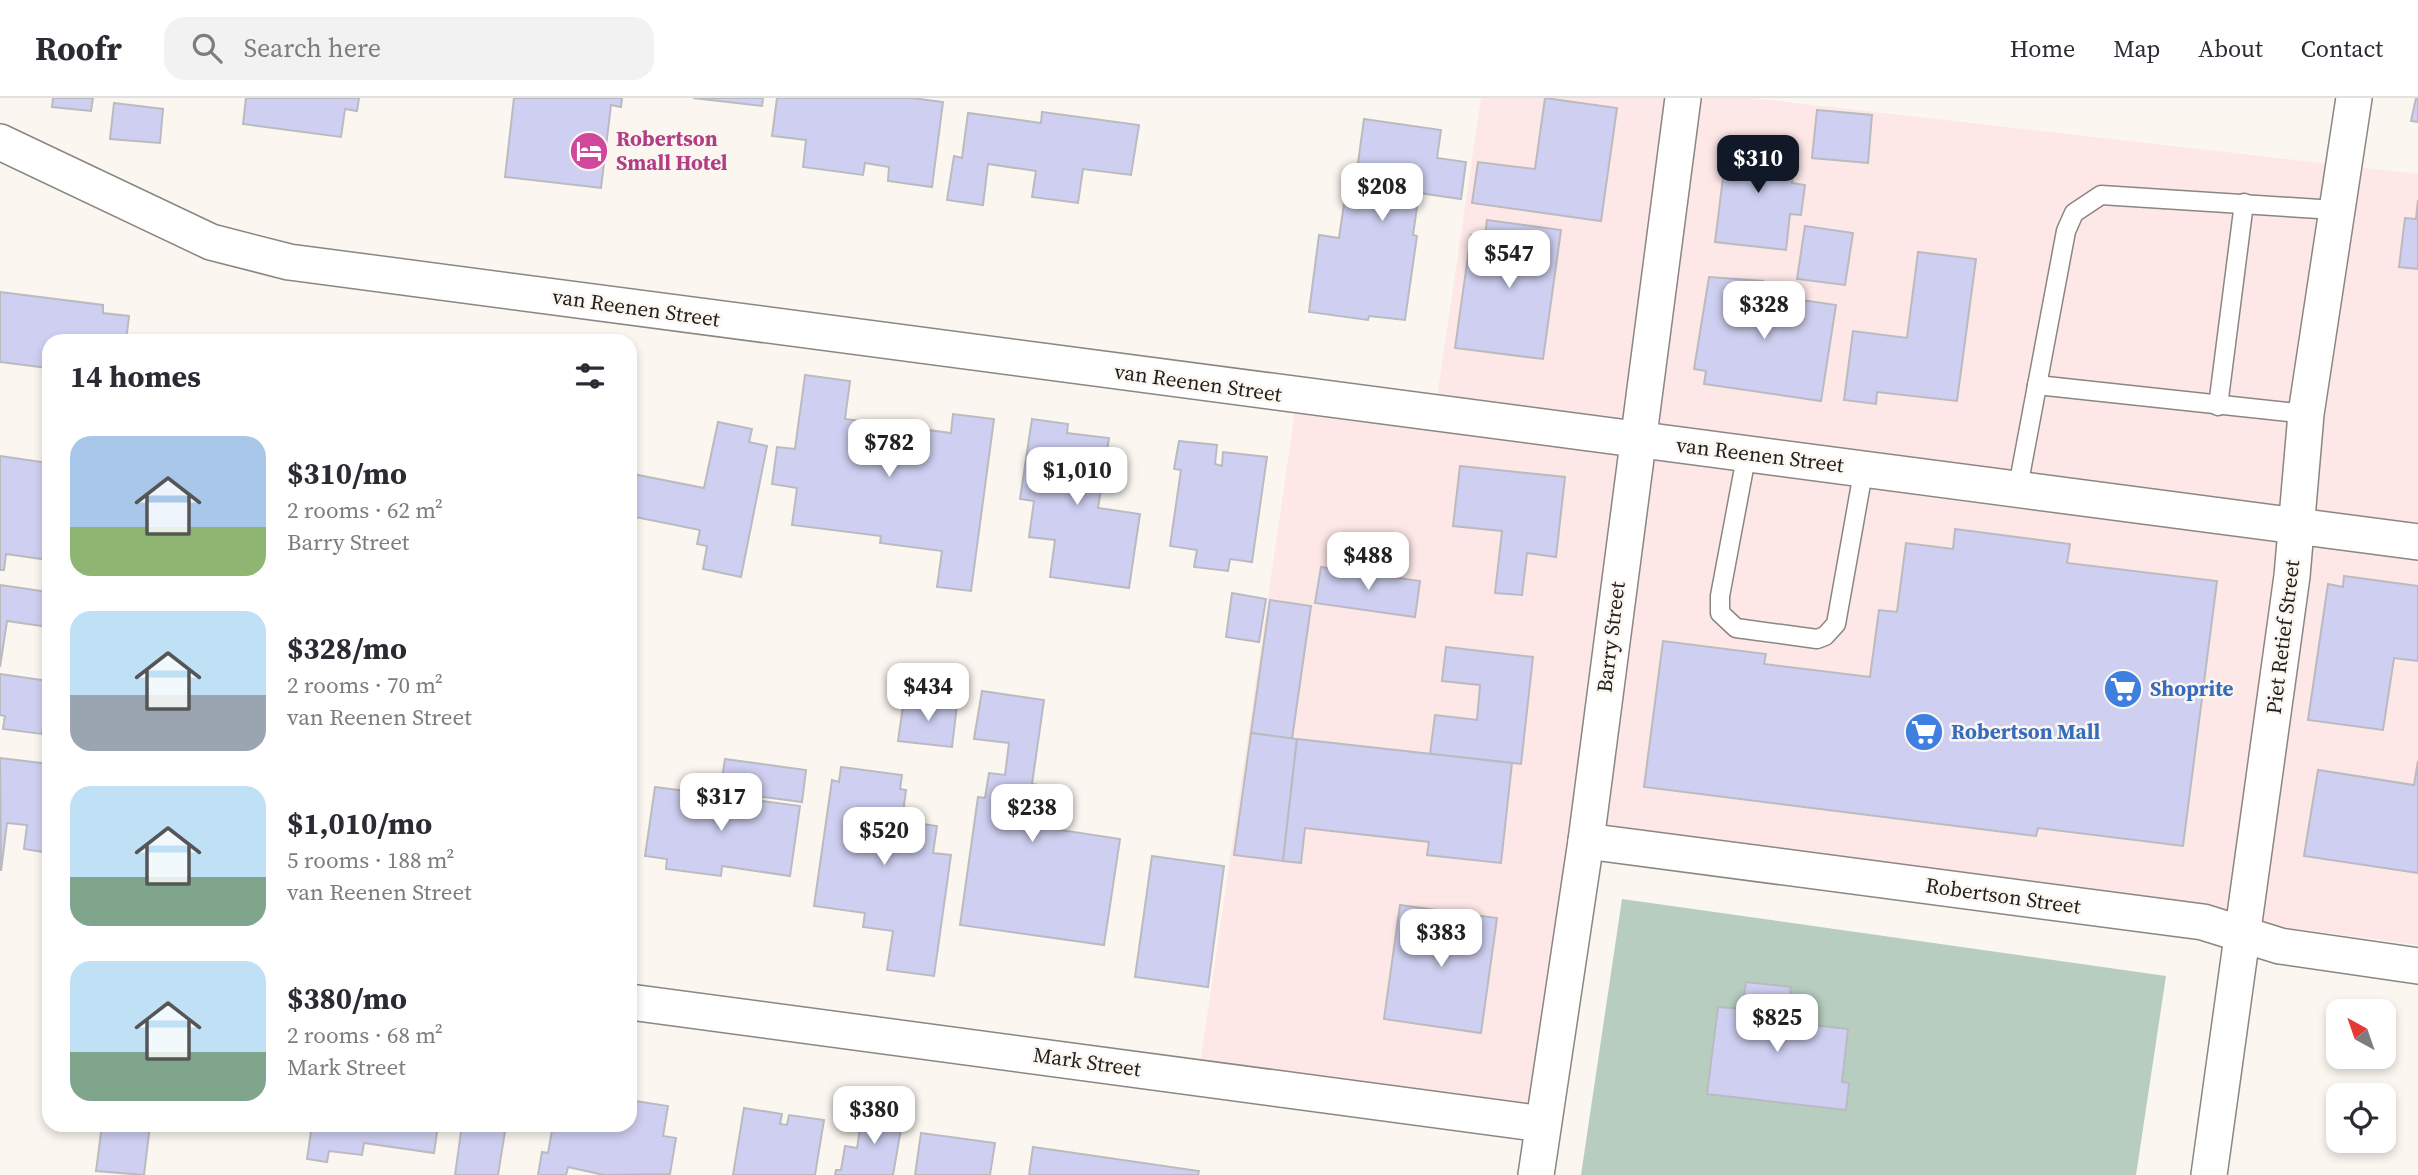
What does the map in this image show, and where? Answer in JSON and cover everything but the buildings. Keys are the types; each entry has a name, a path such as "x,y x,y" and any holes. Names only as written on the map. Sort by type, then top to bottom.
{"street":[{"name":"Barry Street","path":"1536,1175 1586,841 1636,441 1683,98"},
{"name":"Piet Retief Street","path":"2209,1175 2292,576 2306,414 2354,98"},
{"name":"van Reenen Street","path":"0,142 211,242 289,262 1636,441 1747,452 2018,487 2418,542"},
{"name":"Robertson Street","path":"1586,841 2203,922 2280,946 2418,966"},
{"name":"Mark Street","path":"637,1003 1543,1124"}],"lane":[{"path":"2018,487 2066,231 2074,213 2101,195 2335,210"},
{"path":"2218,406 2244,203"},
{"path":"2037,385 2306,414"},
{"path":"1747,452 1720,596 1720,613 1736,628 1816,639 1825,636 1836,624 1864,467"}],"shaded area":[{"path":"1481,98 1752,98 2418,174 2418,945 1592,834 1547,1121 1199,1072 1297,398 1434,418"}],"green space":[{"path":"1622,899 2166,976 2136,1175 1581,1175"}],"place":[{"name":"Robertson Small Hotel","path":"589,151"},
{"name":"Shoprite","path":"2123,689"},
{"name":"Robertson Mall","path":"1924,732"}]}
